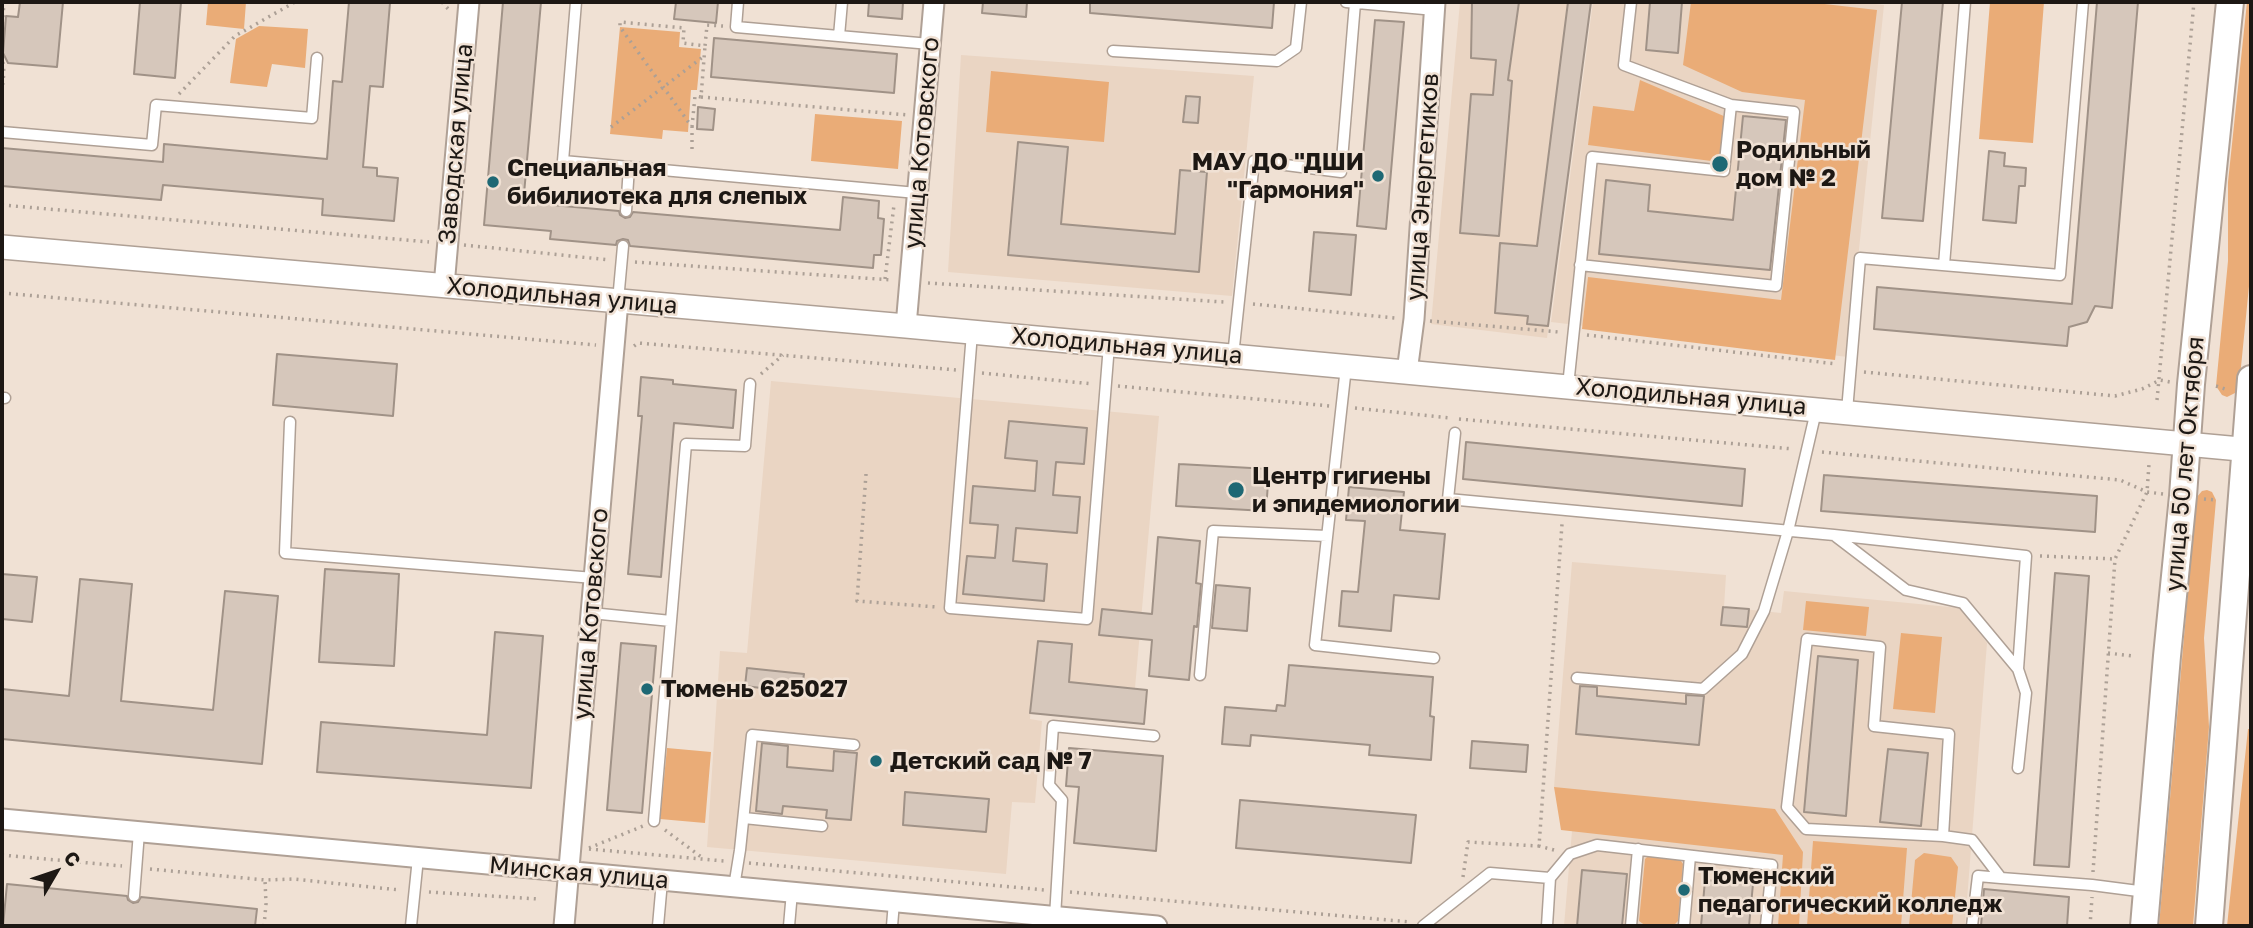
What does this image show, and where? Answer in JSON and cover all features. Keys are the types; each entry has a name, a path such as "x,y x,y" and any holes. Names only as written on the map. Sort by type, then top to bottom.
{"main road":[{"name":"улица 50 лет Октября","path":"2144,926 2230,2"},
{"path":"2209,926 2248,450 2251,379"}],"street":[{"name":"Заводская улица","path":"444,286 468,2"},
{"name":"улица Котовского","path":"905,326 934,2"},
{"name":"улица Энергетиков","path":"1406,372 1414,320 1435,6"},
{"name":"Холодильная улица","path":"2,247 1816,408 2248,450"},
{"name":"улица Котовского","path":"564,926 618,301"},
{"name":"Минская улица","path":"2,819 1157,926"}],"lane":[{"path":"576,2 563,161 917,193"},
{"path":"738,2 736,27 930,44"},
{"path":"839,36 842,2"},
{"path":"1113,51 1277,61 1296,48 1301,2"},
{"path":"1346,2 1435,6"},
{"path":"1580,265 1776,286 1794,112 1731,105 1624,65 1631,2"},
{"path":"1944,265 1965,2"},
{"path":"1847,411 1860,258 2060,275 2083,2"},
{"path":"1233,356 1254,161 1341,172 1355,3"},
{"path":"2,132 152,145 156,104 312,118 317,58"},
{"path":"1567,387 1592,157 1724,171 1731,105"},
{"path":"626,211 629,167"},
{"path":"618,301 623,246"},
{"path":"972,332 950,608 1087,620 1109,345"},
{"path":"1346,367 1315,645 1434,658"},
{"path":"654,821 686,444 745,446 750,384"},
{"path":"1577,678 1703,689 1742,654 1764,611 1788,531 1816,408"},
{"path":"290,422 285,553 594,578"},
{"path":"1455,433 1448,499 2026,555 2018,669"},
{"path":"1200,675 1213,531 1327,536"},
{"path":"1834,535 1906,590 1963,603 2018,669 2026,692 2018,768"},
{"path":"591,613 671,621"},
{"path":"1943,836 1949,734 1874,726 1880,648 1807,639 1787,807 1806,829 1972,840 2001,878"},
{"path":"1055,917 1062,800 1049,785 1053,726 1154,736"},
{"path":"734,887 752,735 854,745"},
{"path":"744,818 822,825"},
{"path":"134,896 139,832"},
{"path":"1547,926 1550,878 1570,854 1597,845 1772,865 1766,926"},
{"path":"1631,926 1638,849"},
{"path":"1684,926 1690,856"},
{"path":"411,926 418,858"},
{"path":"1420,924 1490,873 1550,878"},
{"path":"1972,926 1978,876 2146,892"},
{"path":"658,926 662,881"},
{"path":"789,926 792,892"},
{"path":"892,926 894,902"}],"path":[{"path":"2,31 4,2"},
{"path":"168,106 235,36 295,2"},
{"path":"2157,400 2194,2"},
{"path":"692,127 620,27 620,22 684,28 683,43 705,46"},
{"path":"701,97 707,25 736,27"},
{"path":"2,55 2,92"},
{"path":"611,127 704,56"},
{"path":"692,149 695,96 908,115"},
{"path":"885,279 895,191"},
{"path":"911,282 1240,303 1574,334 1841,365 1850,371 2115,396 2142,389 2160,380"},
{"path":"2,293 596,345"},
{"path":"631,348 638,343 968,371 2120,480 2147,492 2164,494"},
{"path":"750,384 783,355"},
{"path":"2090,926 2115,559 2147,492 2149,464"},
{"path":"866,474 857,601 950,608"},
{"path":"1563,511 1539,846 1570,854"},
{"path":"2026,555 2115,559"},
{"path":"2108,653 2132,656"},
{"path":"704,859 654,821 587,848 704,859 1420,924"},
{"path":"2,855 265,880 293,879 414,891 538,899"},
{"path":"264,926 265,880"}],"shaded area":[{"path":"208,2 246,2 244,29 206,25"},
{"path":"1460,2 1591,2 1547,338 1431,324"},
{"name":"Родильный дом № 2","path":"1593,2 1859,2 1884,5 1848,357 1551,322"},
{"path":"1691,2 1807,2 1877,10 1835,360 1582,329 1588,277 1781,300 1805,100 1742,92 1683,65"},
{"path":"1990,2 2044,2 2033,143 1979,139"},
{"path":"2247,2 2251,2 2251,266 2239,387 2237,392 2227,397 2222,395 2216,386 2228,261 2228,182"},
{"path":"259,26 308,29 305,68 272,64 267,87 230,83 236,39"},
{"path":"620,27 680,32 679,47 701,49 697,90 691,90 688,132 663,130 662,139 610,134"},
{"path":"961,55 1254,76 1232,296 948,272"},
{"path":"991,71 1109,82 1104,142 986,132"},
{"path":"1640,80 1726,117 1719,162 1588,145 1593,106 1634,111"},
{"path":"815,114 902,121 898,169 811,161"},
{"path":"771,381 1159,416 1135,688 1033,679 1030,719 1042,721 1035,803 1012,802 1006,874 707,847 720,651 747,653"},
{"path":"2202,491 2212,492 2216,500 2204,638 2209,727 2193,926 2159,926 2196,498"},
{"path":"1572,562 1726,575 1724,607 1781,613 1784,591 1960,608 1987,643 1965,926 1564,926 1572,831 1554,787"},
{"path":"1806,601 1869,607 1866,636 1803,630"},
{"path":"1901,633 1942,637 1935,713 1893,709"},
{"path":"2248,729 2251,729 2251,926 2227,926"},
{"path":"667,748 711,752 705,823 660,819"},
{"path":"1554,787 1775,809 1803,852 1799,926 1778,926 1783,855 1561,830"},
{"path":"1813,841 1907,848 1901,926 1807,926"},
{"path":"1924,853 1951,857 1958,867 1952,926 1909,926 1915,860"},
{"path":"1650,854 1679,858 1683,864 1678,921 1673,926 1646,926 1639,921 1645,859"}],"building":[{"path":"20,2 63,2 57,67 8,63 3,53 6,16 18,17"},
{"path":"140,2 181,2 175,78 134,74"},
{"path":"349,2 390,3 383,87 370,86 363,167 377,168 377,176 398,178 394,221 322,215 323,199 163,185 161,200 2,186 2,148 163,162 164,144 327,159 333,81 342,82"},
{"path":"503,2 541,2 524,194 553,196 552,205 619,211 625,218 630,217 633,212 840,230 843,197 879,201 878,218 884,219 881,255 874,255 873,268 630,246 628,240 623,239 617,241 616,245 550,239 551,231 484,225"},
{"path":"676,2 718,2 716,23 674,19"},
{"path":"869,2 903,2 902,19 868,16"},
{"path":"983,2 1027,2 1026,17 982,13"},
{"path":"1090,2 1274,2 1272,28 1090,13"},
{"path":"1472,2 1519,2 1508,80 1512,81 1499,236 1460,233 1471,94 1493,95 1496,60 1471,58"},
{"path":"1568,2 1591,2 1548,326 1527,324 1528,316 1495,313 1500,243 1537,246"},
{"path":"1650,2 1682,2 1678,53 1646,50"},
{"path":"1902,2 1943,2 1923,221 1882,218"},
{"path":"2097,2 2138,2 2112,308 2095,306 2087,322 2069,327 2067,346 1874,329 1877,287 2072,304"},
{"path":"1375,20 1404,22 1386,229 1357,226"},
{"path":"714,38 897,54 894,93 711,77"},
{"path":"1186,96 1200,97 1198,123 1183,122"},
{"path":"698,107 715,109 713,130 697,129"},
{"path":"1743,116 1786,120 1770,270 1599,254 1606,180 1650,185 1648,211 1733,220"},
{"path":"1018,142 1068,147 1061,224 1175,234 1180,170 1207,172 1199,272 1008,255"},
{"path":"1989,151 2005,153 2004,166 2026,168 2025,186 2019,186 2016,223 1983,220"},
{"path":"1314,232 1356,235 1351,295 1309,291"},
{"path":"277,354 397,364 393,416 273,405"},
{"path":"641,377 673,380 673,384 736,390 733,428 674,423 661,577 628,574 642,416 638,416"},
{"path":"1009,421 1087,428 1084,464 1056,462 1053,495 1080,497 1077,533 1016,528 1013,561 1047,564 1044,601 963,594 967,556 995,558 998,525 970,523 973,486 1035,491 1037,461 1005,458"},
{"path":"1466,442 1745,469 1742,506 1463,479"},
{"path":"1179,464 1269,469 1266,511 1176,506"},
{"path":"1824,475 2097,496 2095,532 1821,511"},
{"path":"1349,487 1404,492 1400,530 1445,534 1439,599 1394,595 1391,631 1339,626 1342,591 1358,592 1365,521 1346,520"},
{"path":"1158,537 1200,541 1196,583 1201,584 1189,680 1149,676 1152,640 1099,635 1102,609 1152,614"},
{"path":"325,569 399,574 394,666 319,662"},
{"path":"2055,573 2089,576 2069,867 2034,865"},
{"path":"2,574 37,577 32,622 2,619"},
{"path":"80,579 132,584 121,701 213,710 225,591 278,596 262,764 2,739 2,689 69,696"},
{"path":"1216,585 1250,588 1247,631 1212,628"},
{"path":"1723,607 1749,609 1747,627 1721,625"},
{"path":"495,632 543,636 531,788 317,772 321,722 487,735"},
{"path":"1038,641 1072,644 1069,682 1147,690 1144,724 1030,713"},
{"path":"621,643 656,646 642,813 607,810"},
{"path":"1818,656 1858,660 1846,816 1804,812"},
{"path":"1289,665 1433,677 1431,760 1369,755 1370,745 1251,735 1250,746 1222,744 1225,707 1276,711 1277,705 1285,706"},
{"path":"747,668 804,674 801,693 745,686"},
{"path":"1580,686 1597,687 1597,696 1686,704 1686,695 1704,696 1699,745 1576,734"},
{"path":"1472,741 1528,745 1526,772 1470,768"},
{"path":"762,743 788,746 787,767 833,771 834,751 857,753 851,820 826,818 827,810 783,806 782,814 756,811"},
{"path":"1069,748 1163,756 1156,851 1074,843 1079,787 1066,786"},
{"path":"1888,749 1928,753 1921,826 1880,822"},
{"path":"905,792 989,799 986,832 903,825"},
{"path":"1240,800 1416,815 1411,863 1236,848"},
{"path":"1582,870 1627,874 1622,926 1577,926"},
{"path":"1705,880 1753,884 1749,926 1701,926"},
{"path":"7,884 127,896 133,903 138,902 141,897 257,909 255,926 3,926"},
{"path":"1984,889 2069,897 2067,926 1981,926"}],"place":[{"name":"Родильный дом № 2","path":"1720,164"},
{"name":"МАУ ДО \"ДШИ \"Гармония\"","path":"1378,176"},
{"name":"Специальная бибилиотека для слепых","path":"493,182"},
{"name":"Центр гигиены и эпидемиологии","path":"1236,490"},
{"name":"Тюмень 625027","path":"647,689"},
{"name":"Детский сад № 7","path":"876,761"},
{"name":"Тюменский педагогический колледж","path":"1684,890"}]}
